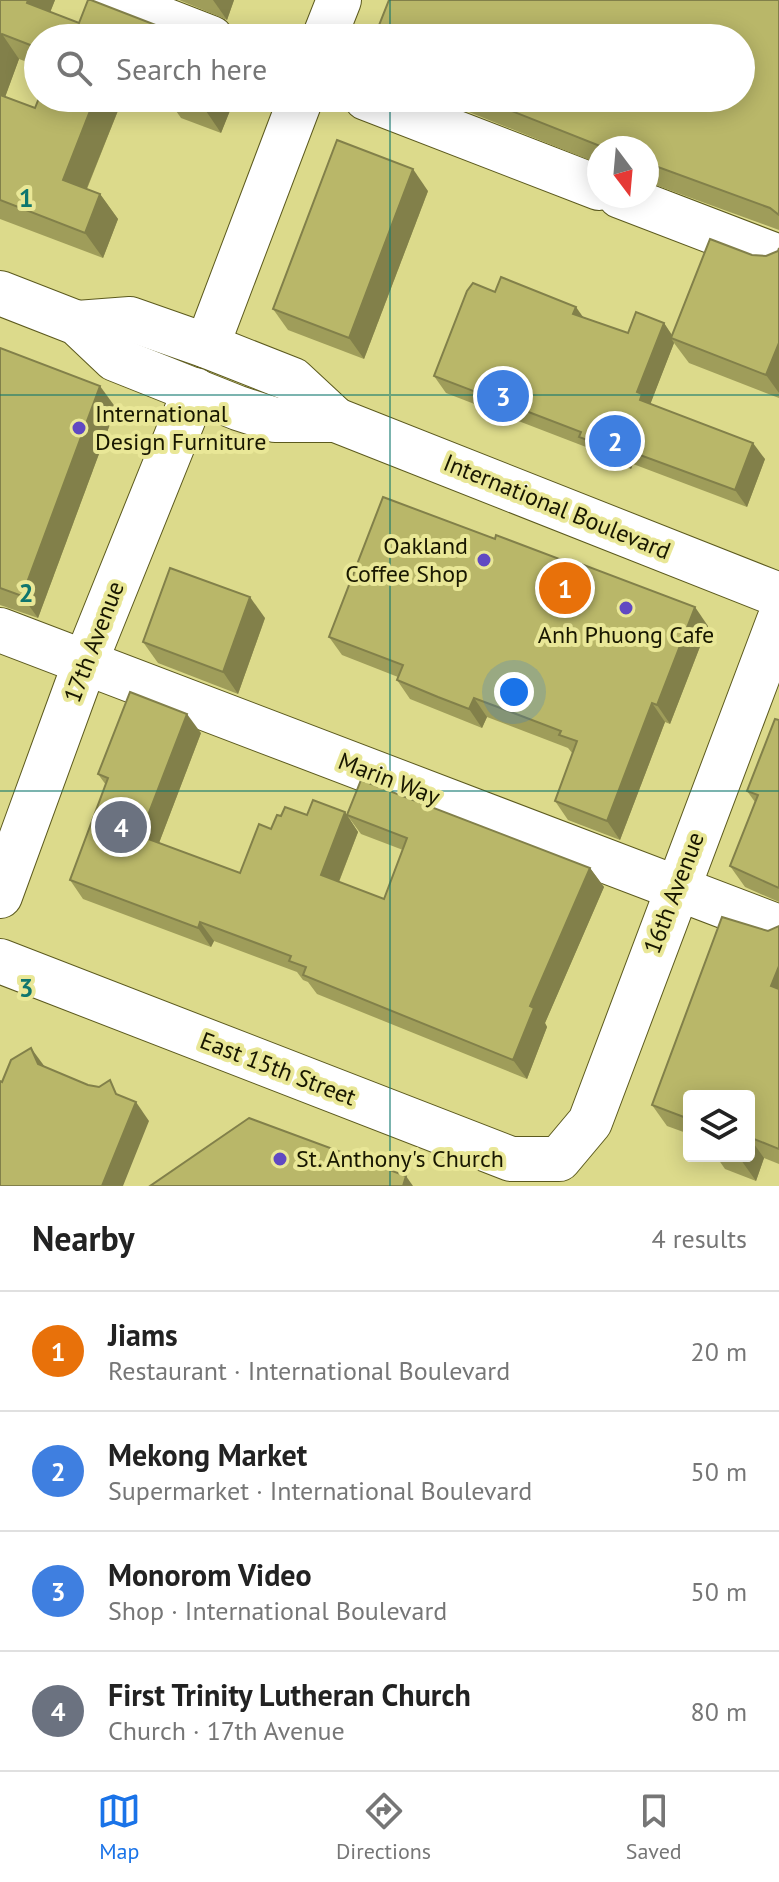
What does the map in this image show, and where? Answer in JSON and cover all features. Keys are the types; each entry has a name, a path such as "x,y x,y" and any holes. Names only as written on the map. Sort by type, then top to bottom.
{"street":[{"path":"113,0 175,24"},
{"path":"330,24 339,0"},
{"path":"207,346 296,112"},
{"path":"402,112 587,183"},
{"path":"651,208 779,257"},
{"name":"International Boulevard","path":"0,293 77,323 115,359 195,390 275,420 336,420"},
{"name":"International Boulevard","path":"77,323 130,319 207,346 293,380 336,420 779,595"},
{"name":"17th Avenue","path":"0,896 85,663 195,390"},
{"name":"16th Avenue","path":"559,1159 590,1122 779,620"},
{"name":"Marin Way","path":"0,630 779,927"},
{"name":"East 15th Street","path":"0,961 511,1159 559,1159"}],"building":[{"path":"0,0 28,0 27,3 79,23 88,0 91,0 153,24 24,24 24,43 2,34 0,39"},
{"path":"389,0 779,0 779,215 770,208 659,167 659,136 587,136 587,141 514,112 755,112 755,24 380,24"},
{"path":"0,95 24,104 24,112 90,112 63,180 100,194 85,233 0,200"},
{"path":"337,140 413,169 349,338 273,309"},
{"path":"710,239 752,255 766,256 779,248 779,343 766,375 671,338"},
{"path":"501,277 576,307 573,314 628,333 636,312 664,323 637,392 642,394 640,400 753,443 735,490 621,448 619,452 579,437 581,432 434,376 467,291 473,283 495,292"},
{"path":"0,348 100,386 22,596 0,588"},
{"path":"383,497 495,539 496,535 575,565 576,562 695,607 657,705 652,703 607,821 555,801 577,741 559,735 561,731 474,698 469,709 397,680 403,665 329,637"},
{"path":"170,568 250,597 223,672 143,642"},
{"path":"130,692 187,714 140,836 240,873 259,824 271,829 277,815 281,816 285,807 307,815 313,800 345,812 321,875 384,899 407,838 347,815 361,780 590,868 530,1006 534,1008 513,1060 303,975 306,967 289,961 291,956 200,922 198,928 70,880 108,778 98,774"},
{"path":"775,719 779,720 779,888 730,866 758,795 747,791"},
{"path":"722,917 768,931 779,926 779,966 771,986 779,989 779,1149 755,1139 755,1090 683,1090 683,1117 652,1105"},
{"path":"31,1048 38,1064 88,1085 99,1087 110,1080 116,1094 136,1102 102,1186 0,1186 0,1081 11,1060"},
{"path":"249,1118 406,1176 403,1186 150,1186"}],"place":[{"name":"Monorom Video","path":"503,396"},
{"name":"International Design Furniture","path":"79,428"},
{"name":"Mekong Market","path":"615,441"},
{"name":"Oakland Coffee Shop","path":"484,560"},
{"name":"Jiams","path":"565,588"},
{"name":"Anh Phuong Cafe","path":"626,608"},
{"name":"First Trinity Lutheran Church","path":"121,827"},
{"name":"St. Anthony's Church","path":"280,1159"}]}
